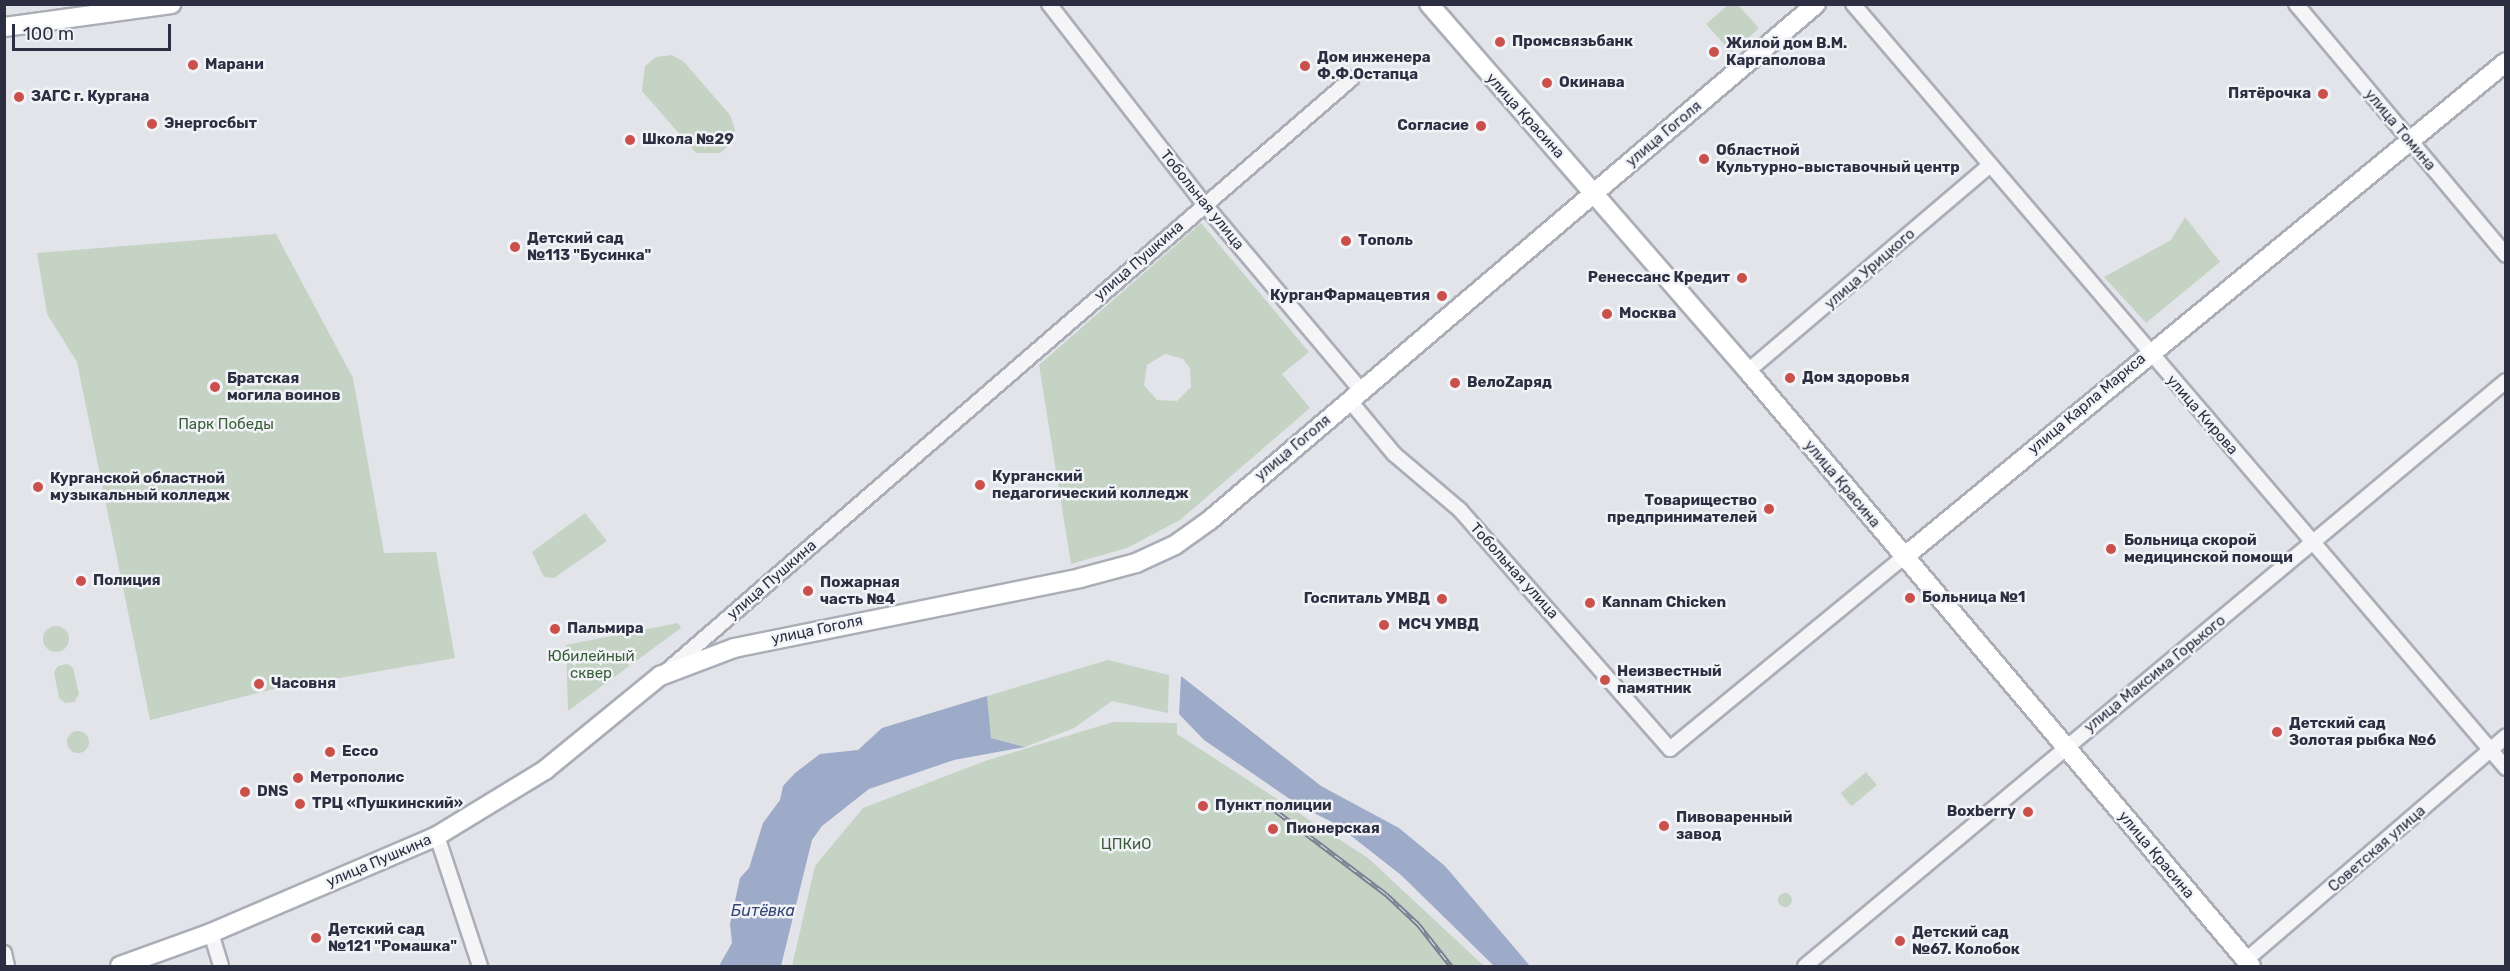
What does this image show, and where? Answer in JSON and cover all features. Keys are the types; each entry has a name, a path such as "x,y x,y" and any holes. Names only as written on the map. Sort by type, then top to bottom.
{"main road":[{"path":"4,27 171,4"},
{"name":"улица Гоголя","path":"660,676 734,648 1080,578 1136,563 1175,544 1210,520 1816,4"},
{"name":"улица Красина","path":"1434,6 1749,371 2249,963"},
{"name":"улица Карла Маркса","path":"1904,557 2148,353 2505,62"},
{"name":"улица Пушкина","path":"120,966 211,933 437,836 539,774 660,676"}],"street":[{"name":"Тобольная улица","path":"1049,4 1355,395 1394,454 1460,510 1670,749"},
{"name":"улица Кирова","path":"1853,4 2148,353 2316,543 2505,768"},
{"name":"улица Томина","path":"2295,4 2505,255"},
{"name":"улица Пушкина","path":"660,676 1351,79"},
{"name":"улица Урицкого","path":"1749,371 1990,165"},
{"name":"улица Максима Горького","path":"1805,966 1983,821 2065,747 2316,543 2505,381"},
{"name":"улица Карла Маркса","path":"1670,749 1904,557"},
{"name":"Советская улица","path":"2249,963 2505,736"},
{"path":"437,836 480,966"},
{"path":"211,933 221,966"},
{"path":"4,953 7,966"}],"green space":[{"path":"1728,5 1738,5 1759,28 1732,53 1706,24"},
{"path":"672,55 684,62 730,115 735,130 731,144 720,153 696,153 642,91 645,66 656,57"},
{"path":"2185,217 2220,262 2146,323 2104,277 2171,240"},
{"path":"1201,223 1309,352 1282,374 1310,408 1180,520 1127,548 1071,564 1039,365","holes":["1165,354 1183,359 1190,368 1191,387 1177,401 1157,400 1144,385 1147,365"]},
{"name":"Парк Победы","path":"276,234 353,378 384,553 436,552 455,658 270,690 150,720 77,362 47,314 37,253"},
{"path":"585,513 607,541 554,578 544,577 532,552"},
{"name":"Юбилейный сквер","path":"678,623 681,628 568,711 566,645"},
{"path":"56,626 65,630 69,639 65,648 56,652 47,648 43,639 47,630"},
{"path":"1108,660 1169,675 1168,713 1112,701 1074,728 1025,747 991,738 987,696"},
{"path":"67,664 73,668 79,694 74,702 65,703 59,698 54,672 58,666"},
{"name":"ЦПКиО","path":"1113,722 1177,723 1177,734 1368,858 1484,966 792,966 815,866 863,808 985,761"},
{"path":"78,731 86,734 89,742 86,750 78,753 70,750 67,742 70,734"},
{"path":"1866,772 1877,785 1852,806 1841,793"},
{"path":"1782,893 1788,893 1792,900 1788,907 1782,907 1778,903 1778,897"}],"water":[{"path":"1181,676 1321,786 1399,828 1445,866 1530,966 1494,966 1401,875 1336,824 1300,806 1204,740 1179,714"},
{"name":"Битёвка","path":"987,696 991,738 1025,747 954,760 869,789 822,826 812,840 781,966 719,966 732,943 730,924 740,878 749,868 763,823 780,800 783,786 795,773 820,754 858,750 882,728"}],"railway":[{"path":"1263,801 1386,894 1418,924 1451,966"}],"place":[{"name":"Промсвязьбанк","path":"1500,42"},
{"name":"Жилой дом В.М. Каргаполова","path":"1714,52"},
{"name":"Марани","path":"193,65"},
{"name":"Дом инженера Ф.Ф.Остапца","path":"1305,66"},
{"name":"Окинава","path":"1547,83"},
{"name":"Пятёрочка","path":"2323,94"},
{"name":"ЗАГС г. Кургана","path":"19,97"},
{"name":"Энергосбыт","path":"152,124"},
{"name":"Согласие","path":"1481,126"},
{"name":"Школа №29","path":"630,140"},
{"name":"Областной Культурно-выставочный центр","path":"1704,159"},
{"name":"Тополь","path":"1346,241"},
{"name":"Детский сад №113 \"Бусинка\"","path":"515,247"},
{"name":"Ренессанс Кредит","path":"1742,278"},
{"name":"КурганФармацевтия","path":"1442,296"},
{"name":"Москва","path":"1607,314"},
{"name":"Дом здоровья","path":"1790,378"},
{"name":"ВелоZаряд","path":"1455,383"},
{"name":"Братская могила воинов","path":"215,387"},
{"name":"Курганский педагогический колледж","path":"980,485"},
{"name":"Курганской областной музыкальный колледж","path":"38,487"},
{"name":"Товарищество предпринимателей","path":"1769,509"},
{"name":"Больница скорой медицинской помощи","path":"2111,549"},
{"name":"Полиция","path":"81,581"},
{"name":"Пожарная часть №4","path":"808,591"},
{"name":"Больница №1","path":"1910,598"},
{"name":"Госпиталь УМВД","path":"1442,599"},
{"name":"Kannam Chicken","path":"1590,603"},
{"name":"МСЧ УМВД","path":"1384,625"},
{"name":"Пальмира","path":"555,629"},
{"name":"Неизвестный памятник","path":"1605,680"},
{"name":"Часовня","path":"259,684"},
{"name":"Детский сад Золотая рыбка №6","path":"2277,732"},
{"name":"Ecco","path":"330,752"},
{"name":"Метрополис","path":"298,778"},
{"name":"DNS","path":"245,792"},
{"name":"ТРЦ «Пушкинский»","path":"300,804"},
{"name":"Пункт полиции","path":"1203,806"},
{"name":"Boxberry","path":"2028,812"},
{"name":"Пивоваренный завод","path":"1664,826"},
{"name":"Пионерская","path":"1273,829"},
{"name":"Детский сад №121 \"Ромашка\"","path":"316,938"},
{"name":"Детский сад №67. Колобок","path":"1900,941"}]}
